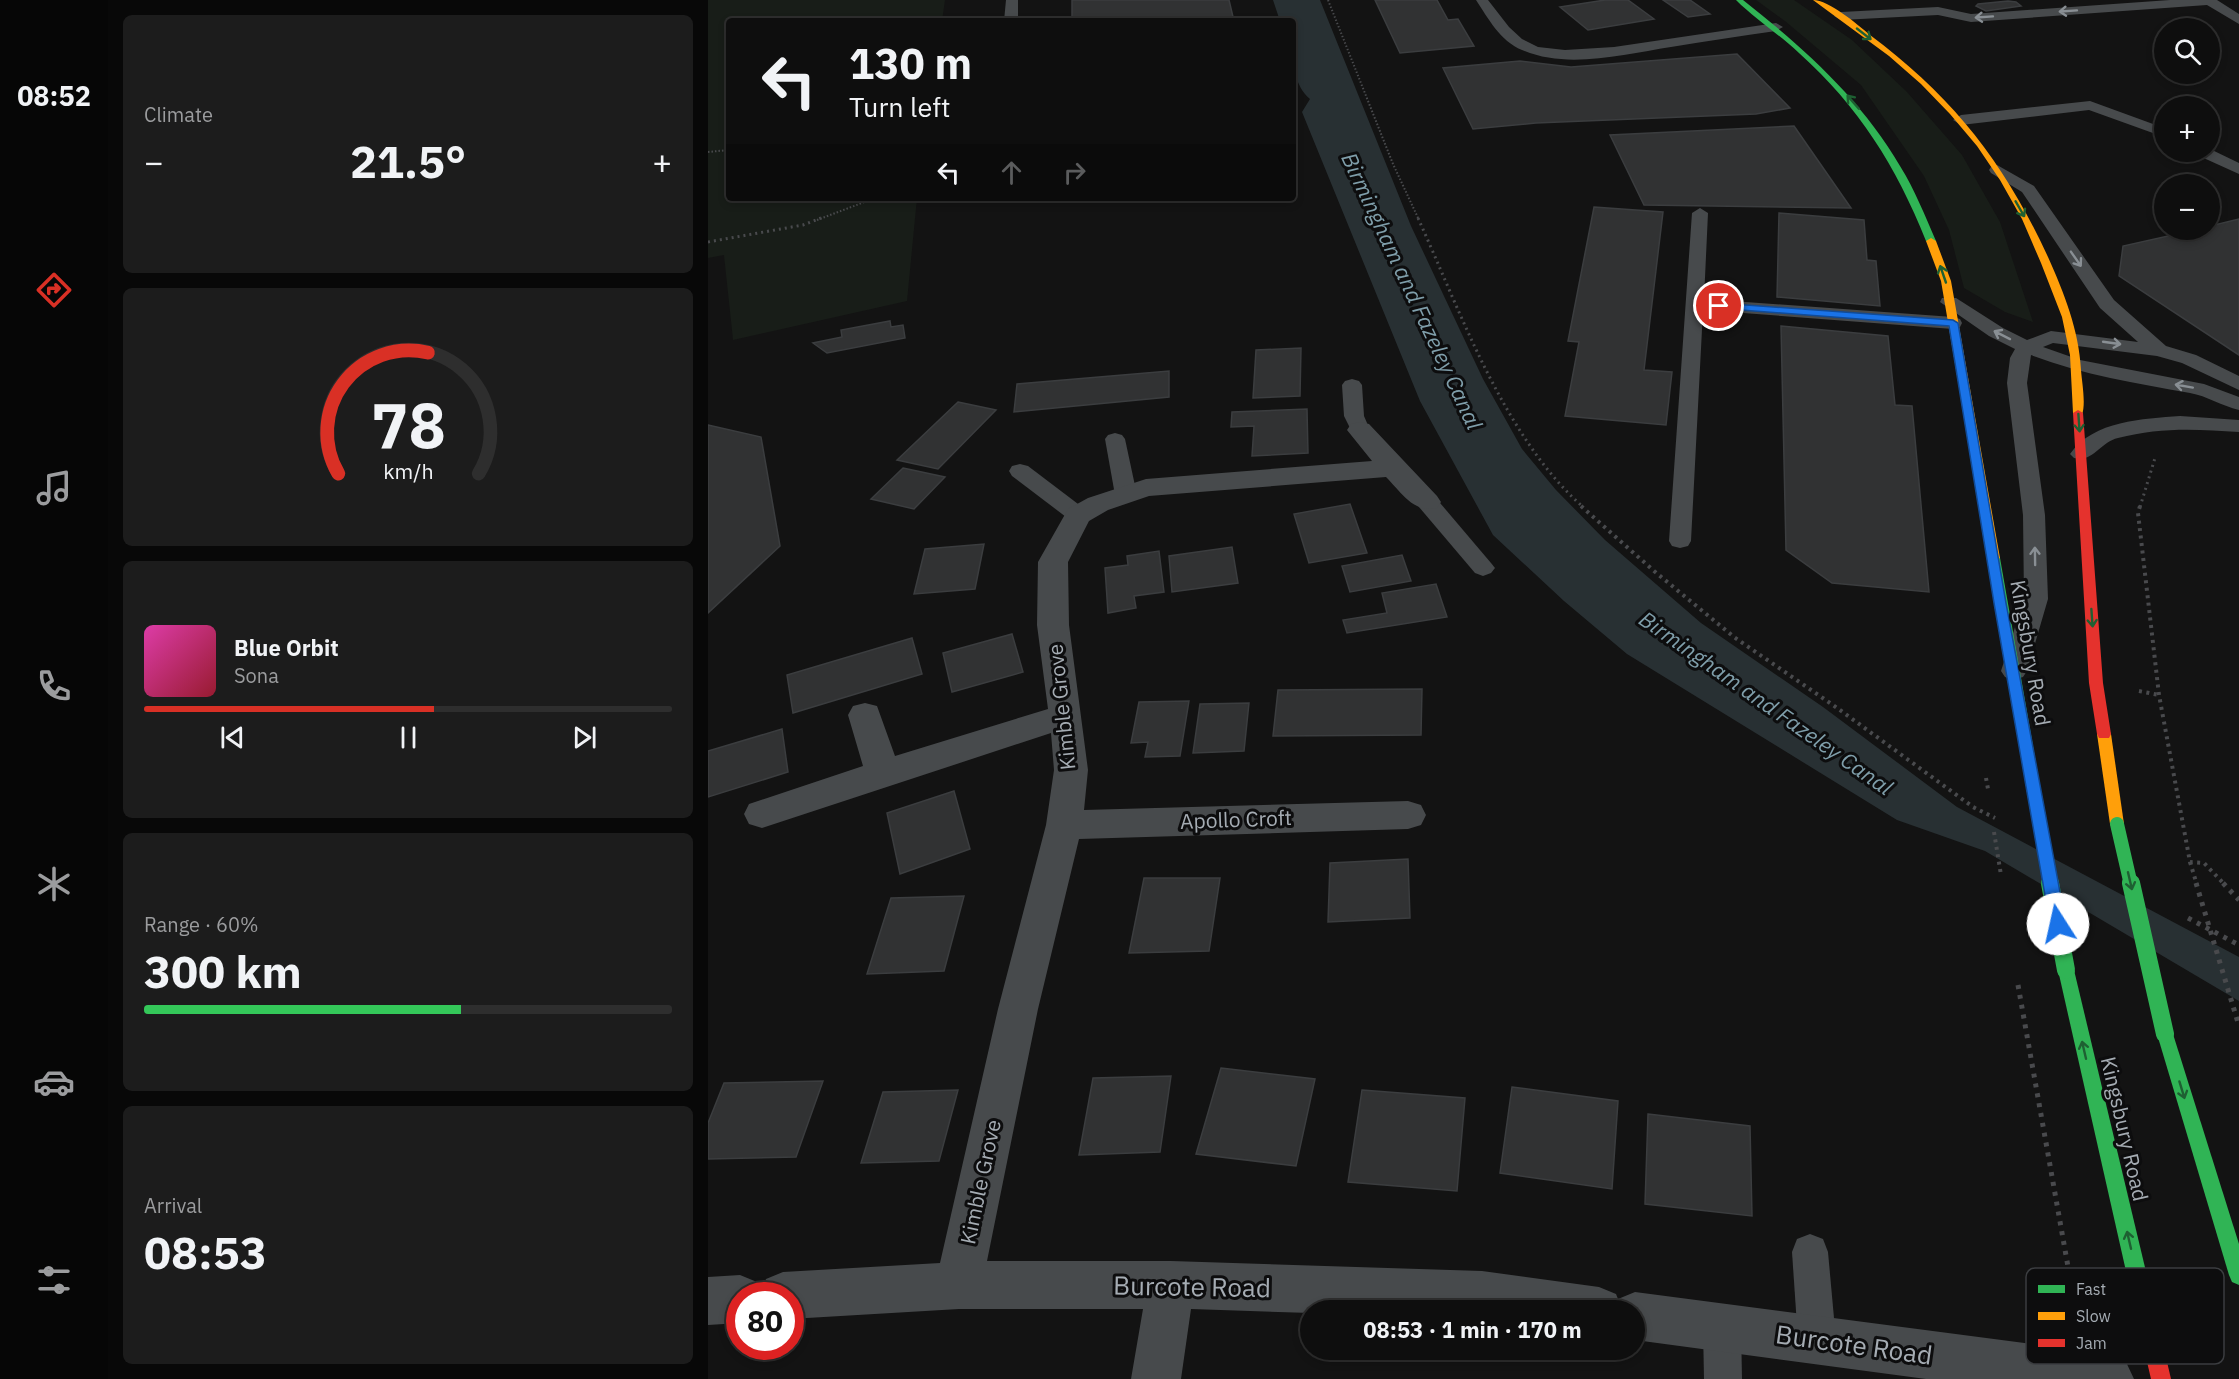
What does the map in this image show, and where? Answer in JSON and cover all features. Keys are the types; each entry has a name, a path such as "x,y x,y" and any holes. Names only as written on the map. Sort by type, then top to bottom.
{"highway":[{"name":"Kingsbury Road","path":"1739,0 1776,27 1826,71 1869,120 1900,168 1946,281 2066,970 2135,1268"},
{"path":"1816,0 1841,16 1930,87 1961,120 1997,170 2027,220 2063,304 2073,338 2096,683 2117,824 2165,1034 2239,1275"},
{"name":"Kingsbury Road","path":"2158,1364 2161,1379"}],"street":[{"path":"1360,430 1427,502"},
{"path":"1078,515 1098,504 1146,488 1393,468"},
{"name":"Kimble Grove","path":"959,1285 1018,1010 1064,825 1071,770 1053,625 1053,562 1078,515"},
{"path":"865,715 883,773"},
{"path":"762,814 883,773 1066,716"},
{"name":"Apollo Croft","path":"1064,825 1408,815"},
{"name":"Burcote Road","path":"804,1295 959,1285 1171,1285 1482,1295 1519,1300"},
{"path":"1156,1379 1171,1285"},
{"path":"708,1300 726,1299"},
{"name":"Burcote Road","path":"1645,1317 2098,1377"}],"lane":[{"path":"1011,18 1012,0"},
{"path":"1482,0 1503,31 1518,42 1534,50 1565,53 1606,53 1776,27"},
{"path":"1898,13 1905,0"},
{"path":"1938,11 1948,2 1959,1"},
{"path":"1841,16 1938,11 1971,18 2209,1 2239,20"},
{"path":"1961,120 2090,105 2154,129"},
{"path":"2220,160 2239,169"},
{"path":"1997,170 2028,189 2107,304 2159,350"},
{"path":"1680,541 1700,213"},
{"path":"1949,302 1996,332 2026,347 2075,365 2197,388 2239,404"},
{"path":"1696,304 1953,323"},
{"path":"2013,674 2036,599 2034,514 2017,383 2020,358 2026,347 2052,337 2159,350 2189,359 2239,384"},
{"path":"1352,385 1354,416 1360,430"},
{"path":"2081,454 2104,435 2139,426 2180,422 2239,426"},
{"path":"1115,439 1126,495"},
{"path":"1020,471 1078,515"},
{"path":"1427,502 1484,568"},
{"path":"1810,1252 1817,1340"},
{"path":"1722,1327 1723,1379"}],"path":[{"path":"708,152 726,150"},
{"path":"708,242 803,225 867,201"},
{"path":"2159,694 2190,862 2239,1026"},
{"path":"1986,778 1988,790"},
{"path":"1991,814 2002,884"},
{"path":"2190,862 2204,863 2239,900"},
{"path":"2017,978 2076,1268"}],"shaded area":[{"path":"708,0 945,0 942,18 726,18 726,201 917,201 907,301 733,340 724,255 708,258"},
{"path":"1756,0 1794,0 1852,40 1907,92 1962,155 2000,222 2033,322 2005,312 1964,288 1949,230 1924,176 1861,85 1785,21"}],"water":[{"name":"Birmingham and Fazeley Canal","path":"1273,0 1320,0 1411,226 1483,379 1522,449 1556,490 1605,540 1701,623 1823,707 1957,807 2239,957 2239,1001 1985,851 1897,820 1627,654 1564,601 1493,535 1420,401 1302,112 1310,99 1303,92 1296,76 1296,18 1279,18"}],"building":[{"path":"1072,0 1229,0 1233,18 1072,18"},
{"path":"1375,0 1437,0 1448,20 1458,19 1474,46 1400,53"},
{"path":"1605,0 1628,0 1654,19 1588,30 1560,7"},
{"path":"1663,0 1690,0 1710,14 1688,17"},
{"path":"2016,2 2021,6 1986,11 1976,6 1978,4"},
{"path":"1737,54 1790,108 1756,114 1536,123 1473,129 1443,68 1520,61 1571,67"},
{"path":"1794,126 1851,208 1644,205 1610,135"},
{"path":"1594,207 1663,212 1644,370 1672,372 1666,425 1565,416 1579,342 1568,341"},
{"path":"1779,213 1864,220 1867,260 1876,261 1880,306 1777,297"},
{"path":"2239,219 2239,355 2119,276 2123,246 2154,239 2220,240 2220,224"},
{"path":"890,321 891,327 903,325 905,338 827,353 813,343 842,337 841,330"},
{"path":"1781,326 1888,336 1895,405 1912,406 1929,592 1832,583 1786,550"},
{"path":"1301,348 1300,396 1253,398 1256,350"},
{"path":"1169,371 1169,397 1014,412 1017,384"},
{"path":"958,402 996,410 938,469 897,460"},
{"path":"1307,409 1308,453 1252,456 1254,426 1231,427 1232,412"},
{"path":"708,425 761,437 780,546 708,613"},
{"path":"903,468 945,477 914,509 871,499"},
{"path":"1350,504 1367,553 1309,563 1294,514"},
{"path":"984,544 975,589 914,594 925,549"},
{"path":"1232,547 1238,583 1172,592 1169,556"},
{"path":"1159,551 1164,592 1134,596 1136,608 1108,613 1105,568 1128,565 1127,556"},
{"path":"1402,555 1411,581 1350,592 1342,566"},
{"path":"1436,584 1447,617 1347,633 1343,620 1387,613 1382,593"},
{"path":"1012,634 1023,672 952,692 943,653"},
{"path":"912,638 922,674 793,713 787,675"},
{"path":"1422,689 1421,735 1273,736 1278,690"},
{"path":"1189,701 1180,756 1145,757 1148,742 1131,743 1139,702"},
{"path":"1249,703 1244,751 1193,753 1200,704"},
{"path":"782,729 788,772 708,797 708,751"},
{"path":"954,791 970,849 900,874 887,813"},
{"path":"1408,859 1410,918 1328,922 1330,863"},
{"path":"1144,878 1220,878 1209,951 1129,953"},
{"path":"964,896 944,971 867,974 891,898"},
{"path":"1221,1068 1315,1079 1296,1166 1196,1154"},
{"path":"1171,1076 1160,1152 1079,1155 1093,1078"},
{"path":"823,1081 796,1157 708,1159 708,1123 724,1083"},
{"path":"1512,1087 1618,1101 1612,1189 1500,1173"},
{"path":"958,1090 939,1161 861,1163 883,1092"},
{"path":"1362,1090 1465,1098 1457,1191 1348,1182"},
{"path":"1648,1114 1750,1126 1752,1216 1645,1204"}],"traffic: fast":[{"path":"1739,0 1802,51 1854,106 1877,135 1897,167 1931,241"},
{"path":"1994,558 2033,786"},
{"path":"2033,786 2066,970"},
{"path":"2117,824 2165,1034"},
{"path":"2066,970 2135,1268"},
{"path":"2165,1034 2239,1275"}],"traffic: slow":[{"path":"1816,0 1891,54 1924,82 1980,145 2004,180 2026,219 2067,317 2075,355 2078,413"},
{"path":"1931,241 1946,281 1994,558"},
{"path":"2104,734 2117,824"}],"traffic: jam":[{"path":"2078,413 2096,683 2104,734"},
{"path":"2158,1364 2161,1379"}],"route":[{"path":"1719,306 1953,323 2000,603 2058,924"}]}
